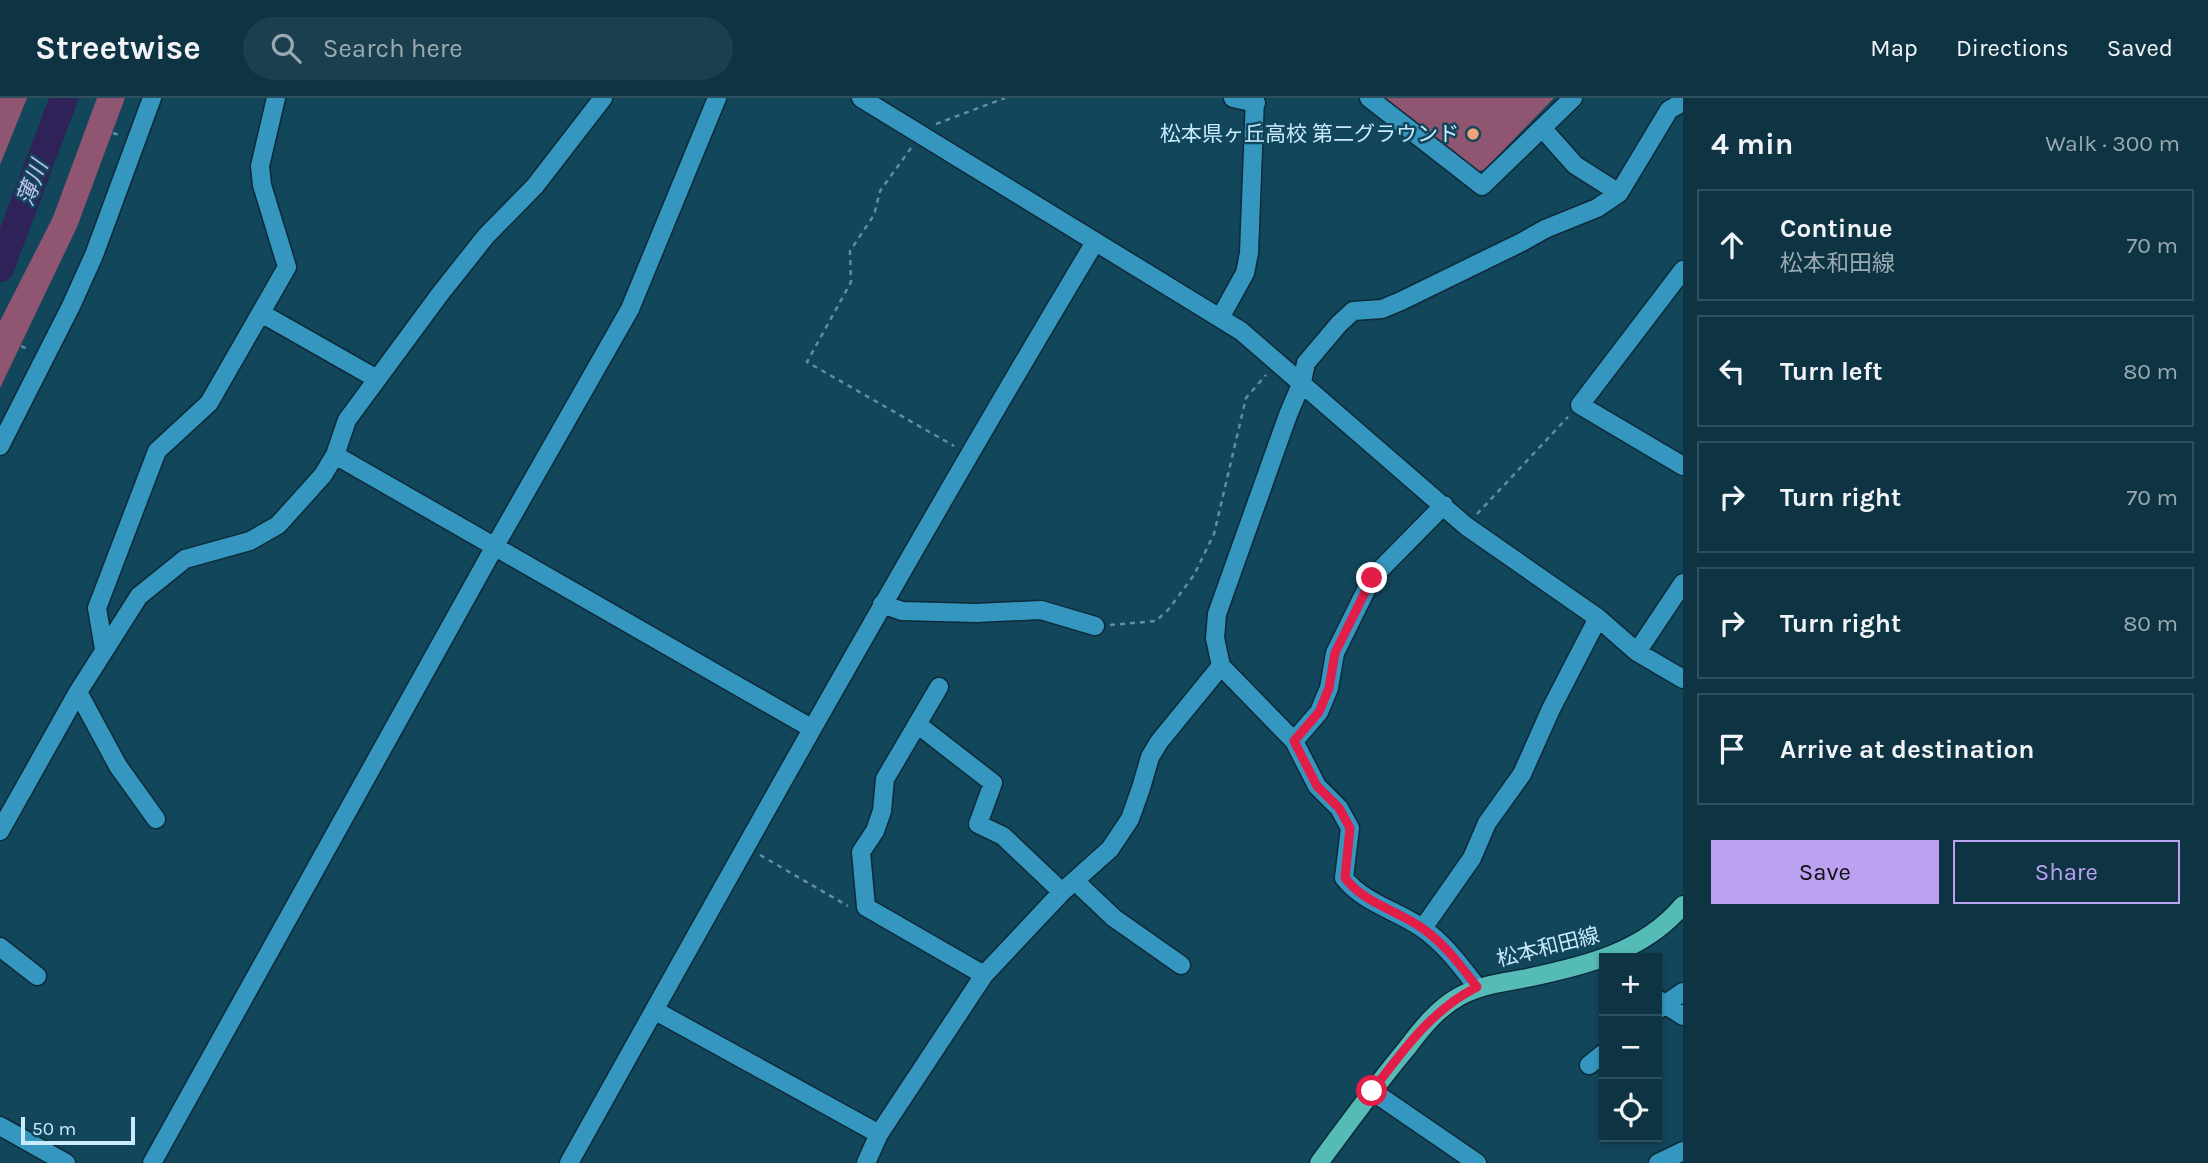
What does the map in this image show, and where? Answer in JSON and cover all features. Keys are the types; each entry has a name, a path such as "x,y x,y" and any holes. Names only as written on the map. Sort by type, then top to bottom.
{"main road":[{"name":"松本和田線","path":"1618,953 1660,930 1683,905"},
{"name":"松本和田線","path":"1320,1163 1372,1091 1433,1016 1457,997 1477,987 1599,960"}],"street":[{"path":"0,446 94,255 152,98"},
{"path":"104,649 97,608 158,451 209,403 287,267 262,185 260,166 276,98"},
{"path":"0,831 78,692 139,596 169,569 185,559 250,541 278,525 323,475 335,455 347,420 377,379 486,236 535,186 603,98"},
{"path":"152,1163 630,309 717,98"},
{"path":"861,98 1241,331 1466,526 1598,618 1637,652 1683,679"},
{"path":"1220,317 1245,273 1249,253 1256,100 1233,98"},
{"path":"1369,98 1482,186 1573,98"},
{"path":"1477,987 1457,960 1423,928 1355,891 1345,878 1350,828 1339,808 1317,786 1294,741 1221,666 1214,638 1217,614 1283,427 1302,382 1306,363 1339,324 1353,311 1382,309 1409,298 1545,229 1597,208 1619,193 1669,110 1683,102"},
{"path":"1543,129 1575,165 1619,193"},
{"path":"569,1163 968,454 1095,242"},
{"path":"1683,270 1580,405 1683,466"},
{"path":"261,313 377,379"},
{"path":"335,455 811,729"},
{"path":"1294,741 1319,712 1329,688 1335,653 1372,578 1444,505"},
{"path":"1637,652 1683,583"},
{"path":"883,604 902,611 975,614 1041,610 1095,626"},
{"path":"1423,928 1472,858 1487,823 1522,774 1551,709 1598,618"},
{"path":"866,1163 879,1134 985,975 1069,886 1110,849 1129,819 1150,757 1159,742 1221,666"},
{"path":"939,687 885,779 882,811 875,831 862,852 866,907 985,975"},
{"path":"78,692 118,766 156,819"},
{"path":"917,724 993,783 978,824 1003,836 1181,965"},
{"path":"0,947 37,976"},
{"path":"1662,1002 1683,992"},
{"path":"1662,1006 1683,1016"},
{"path":"654,1010 879,1134"},
{"path":"1589,1065 1599,1056"},
{"path":"1372,1091 1477,1163"},
{"path":"0,1126 66,1163"},
{"path":"1658,1163 1683,1151"}],"path":[{"path":"968,454 807,362 851,282 850,251 874,215 880,191 922,134 934,125 1005,98"},
{"path":"22,346 35,352"},
{"path":"1095,626 1156,621 1168,610 1194,575 1214,534 1246,398 1277,361"},
{"path":"1466,526 1580,405"},
{"path":"745,846 850,907 866,907"}],"shaded area":[{"path":"0,98 27,98 0,165"},
{"path":"97,98 125,98 77,227 0,388 0,321 53,217"},
{"name":"松本県ヶ丘高校 第二グラウンド","path":"1380,98 1554,98 1484,170 1478,171"}],"waterway":[{"name":"薄川","path":"0,268 64,98"}],"place":[{"name":"松本県ヶ丘高校 第二グラウンド","path":"1473,134"}],"route":[{"path":"1372,578 1335,653 1329,688 1319,712 1294,741 1317,786 1339,808 1350,828 1345,878 1355,891 1423,928 1457,960 1477,987 1457,997 1433,1016 1372,1091"}]}
